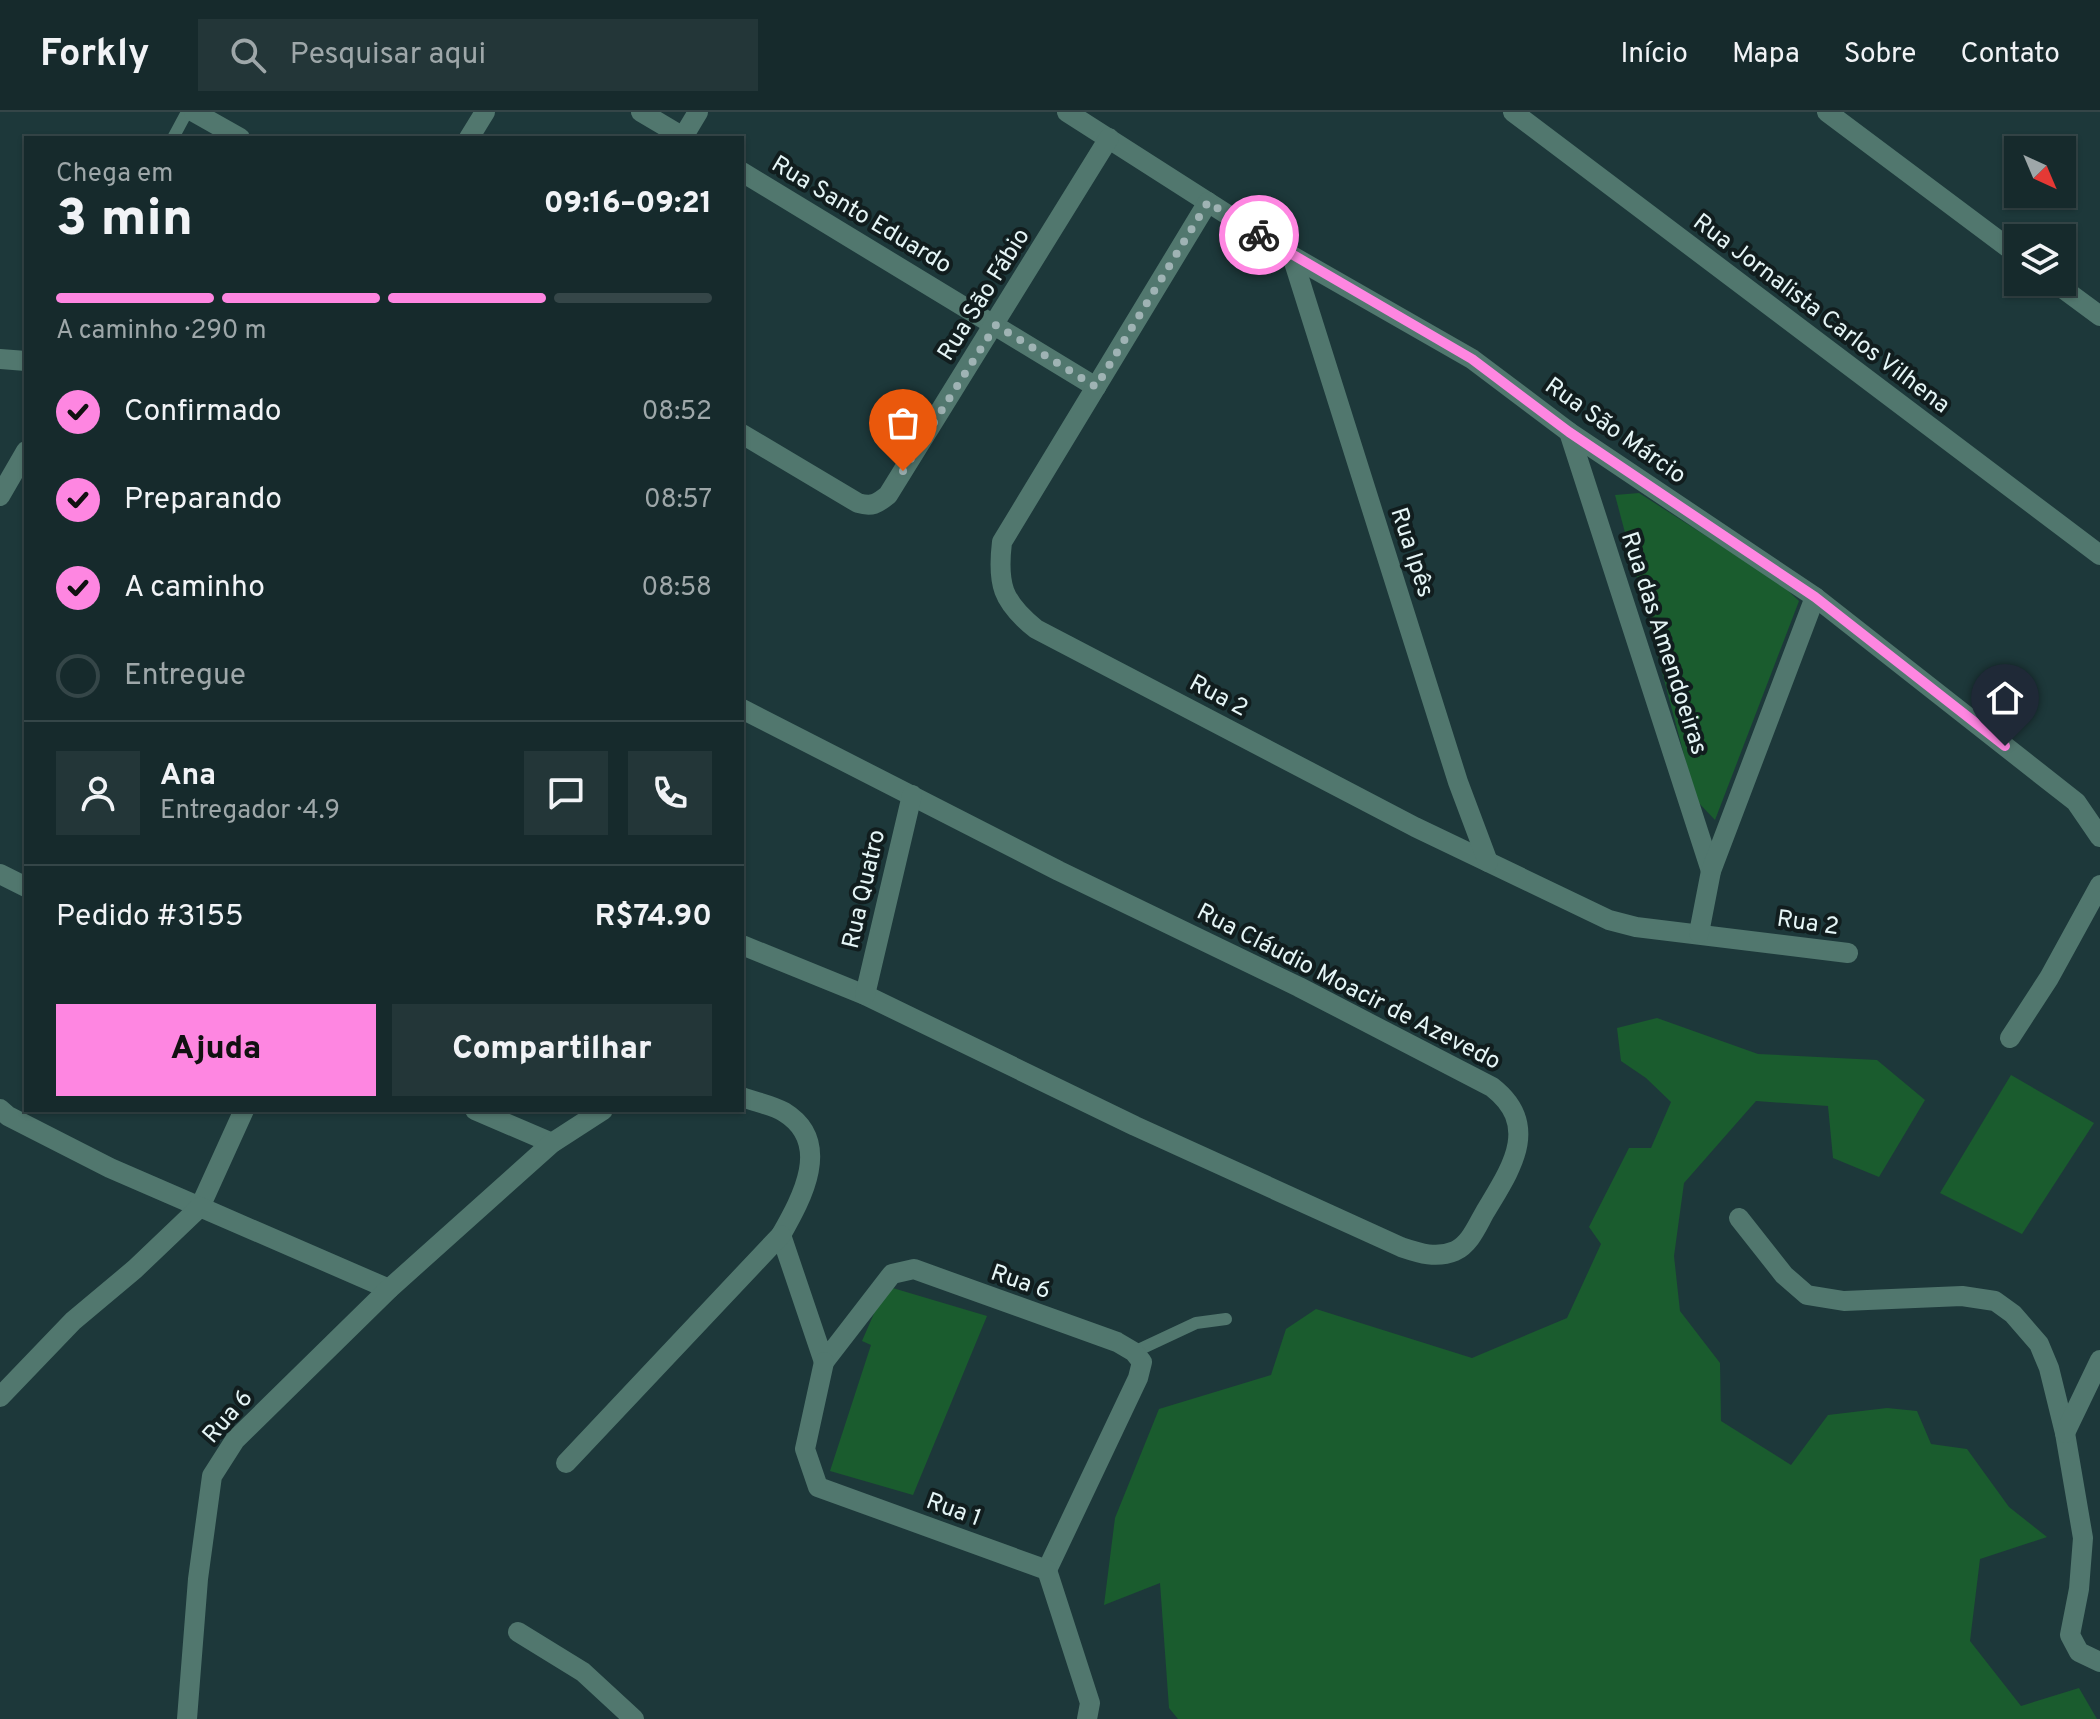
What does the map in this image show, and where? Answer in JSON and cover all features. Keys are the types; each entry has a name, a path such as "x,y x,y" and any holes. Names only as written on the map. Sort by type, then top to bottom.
{"street":[{"path":"194,112 236,136"},
{"path":"470,136 485,112"},
{"path":"641,112 682,136"},
{"path":"685,136 698,112"},
{"name":"Rua São Márcio","path":"1067,112 1292,256 1472,359 1569,432 1815,597 2076,802 2100,837"},
{"name":"Rua Jornalista Carlos Vilhena","path":"1513,112 2100,555"},
{"path":"1827,112 2004,245"},
{"name":"Rua São Fábio","path":"744,435 858,503 877,504 888,495 996,325 1109,138"},
{"name":"Rua Santo Eduardo","path":"744,173 1096,387"},
{"name":"Rua 2","path":"1208,202 1002,542 998,572 1002,588 1015,612 1050,637 1488,862 1609,920 1636,927 1848,953"},
{"name":"Rua Ipês","path":"1292,256 1458,782 1488,862"},
{"path":"2073,296 2100,316"},
{"path":"0,359 24,361"},
{"name":"Rua das Amendoeiras","path":"1569,432 1711,871"},
{"path":"0,496 24,454"},
{"path":"1699,933 1711,871 1815,597"},
{"name":"Rua Cláudio Moacir de Azevedo","path":"744,710 1059,871 1299,987 1492,1087 1505,1097 1516,1114 1519,1138 1513,1166 1466,1244 1444,1254 1427,1255 1401,1247 1135,1126 865,995 744,946"},
{"name":"Rua Quatro","path":"865,995 912,795"},
{"path":"0,874 24,886"},
{"path":"2010,1038 2049,978 2100,885"},
{"path":"566,1463 781,1235 804,1195 811,1144 804,1130 784,1112 744,1098"},
{"path":"0,1109 110,1168 389,1289"},
{"path":"0,1397 73,1321 135,1269 200,1207 243,1112"},
{"path":"480,1112 552,1143"},
{"name":"Rua 6","path":"187,1719 198,1579 212,1476 235,1440 389,1289 552,1143 600,1112"},
{"path":"1739,1218 1784,1275 1807,1295 1844,1301 1962,1296 1995,1301 2013,1314 2039,1344 2049,1368 2065,1433 2083,1538 2079,1589 2070,1635 2079,1652 2100,1662"},
{"path":"781,1235 824,1362"},
{"name":"Rua 6","path":"824,1362 892,1274 914,1269 1117,1342 1134,1352"},
{"path":"1087,1719 1090,1703 1047,1570 1138,1378 1142,1362 1134,1352"},
{"path":"2065,1433 2100,1360"},
{"name":"Rua 1","path":"824,1362 805,1449 818,1487 1047,1570"},
{"path":"518,1632 583,1672 634,1719"}],"lane":[{"path":"174,136 187,112"},
{"path":"1134,1352 1196,1323 1226,1319"}],"green space":[{"path":"1639,493 1781,584 1799,601 1715,820 1696,800 1615,495"},
{"path":"1657,1018 1758,1054 1877,1060 1925,1100 1879,1177 1833,1158 1828,1106 1756,1101 1684,1183 1674,1256 1680,1311 1720,1363 1721,1421 1791,1465 1828,1415 1887,1408 1917,1411 1931,1444 1967,1449 2009,1507 2047,1537 1980,1559 1970,1641 2021,1706 2079,1688 2097,1719 1178,1719 1169,1708 1160,1583 1104,1605 1115,1518 1159,1409 1271,1375 1286,1329 1316,1309 1472,1358 1567,1318 1601,1244 1589,1227 1629,1148 1651,1148 1671,1102 1646,1078 1621,1061 1617,1028"},
{"path":"2011,1075 2094,1123 2022,1234 1940,1193"},
{"path":"886,1286 987,1316 913,1495 830,1471 871,1345 862,1341"}],"way so far":[{"path":"903,471 996,325 1096,387 1208,202 1259,235"}],"route":[{"path":"1259,235 1472,359 1569,432 1815,597 2005,746"}]}
